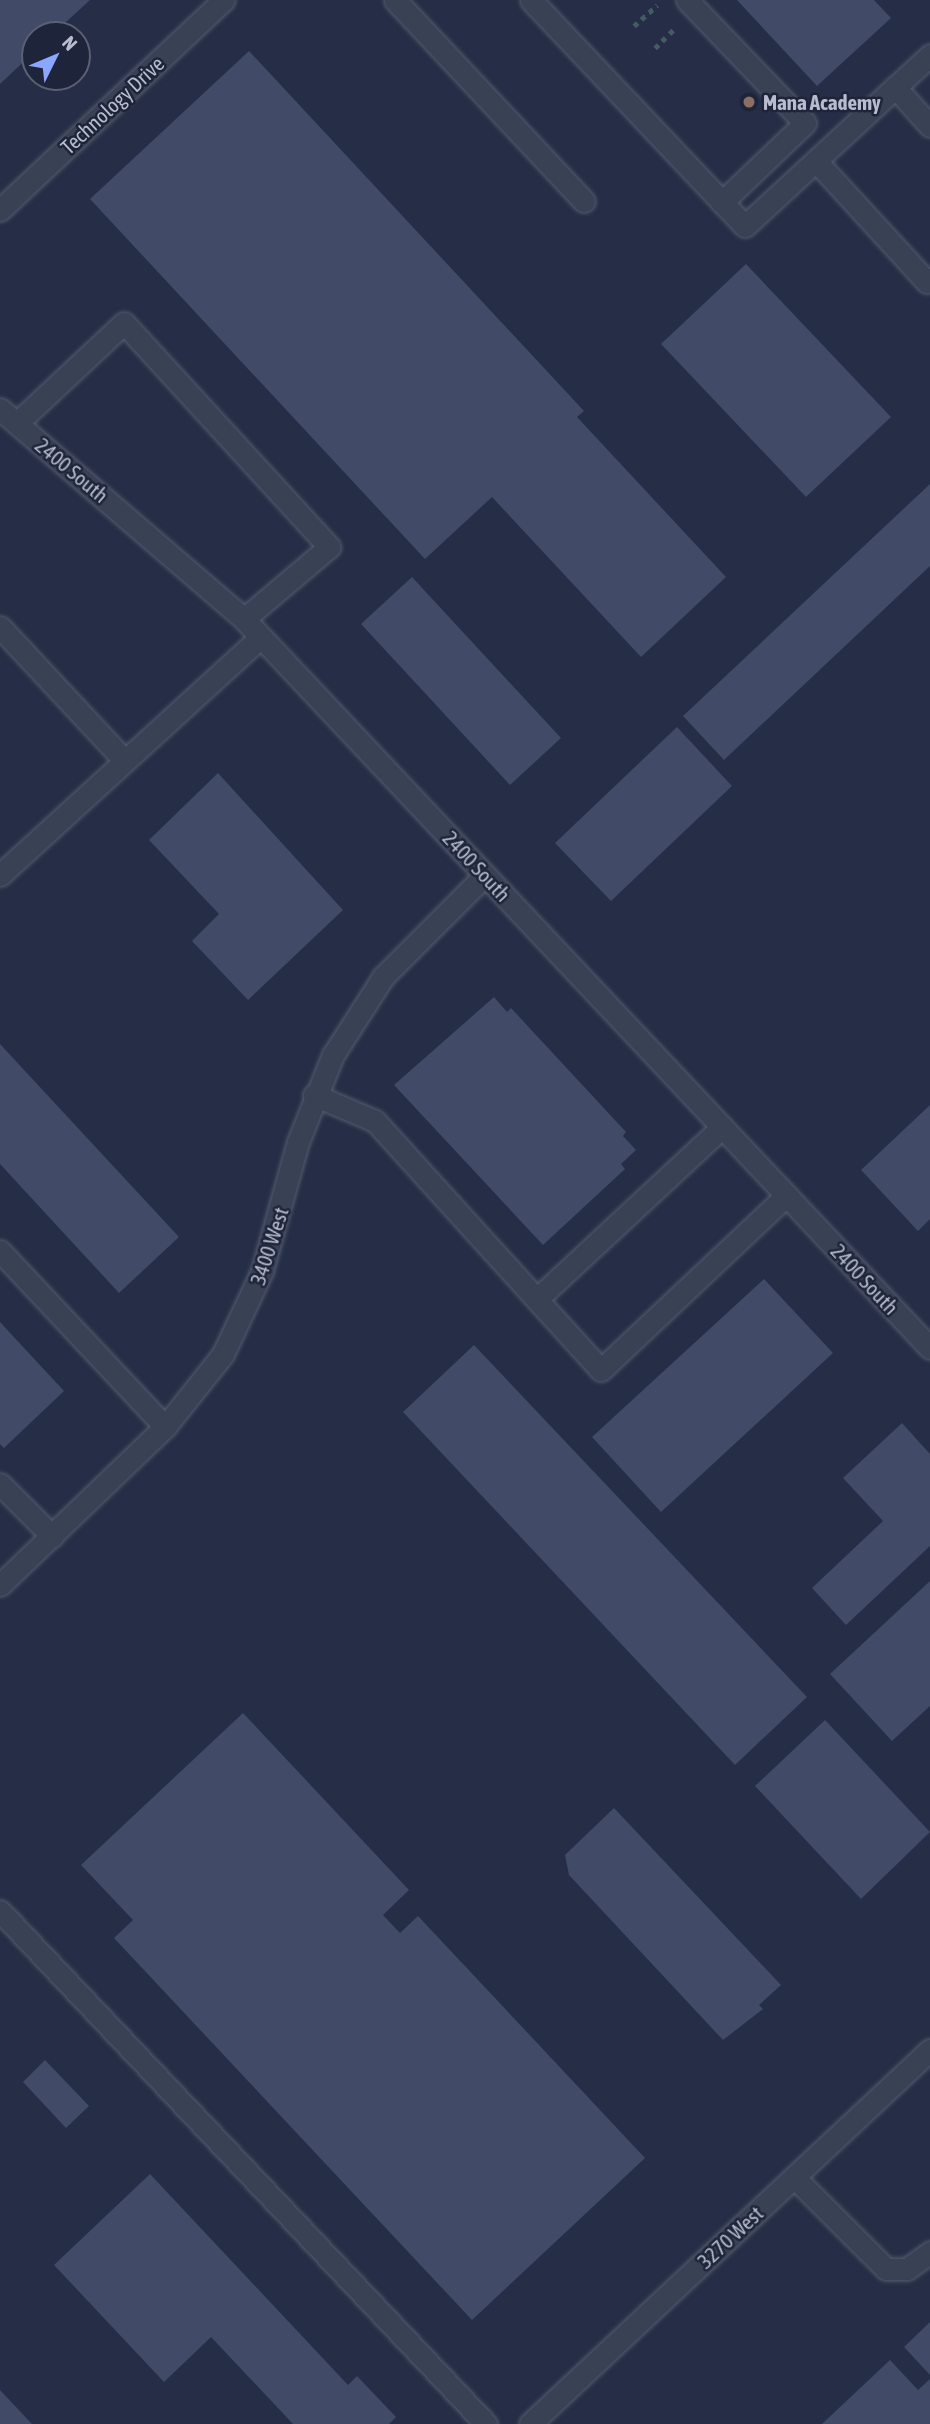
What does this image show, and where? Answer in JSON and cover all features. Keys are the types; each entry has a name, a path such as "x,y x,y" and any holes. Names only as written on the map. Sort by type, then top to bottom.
{"street":[{"name":"Technology Drive","path":"0,210 225,0"},
{"path":"395,0 584,201"},
{"path":"531,0 745,226 930,55"},
{"path":"687,0 805,123 722,202"},
{"path":"895,88 930,126"},
{"path":"816,161 927,282 930,279"},
{"path":"17,423 124,323 329,547 244,619"},
{"name":"2400 South","path":"0,409 244,619 930,1348"},
{"path":"0,627 124,760"},
{"path":"0,875 261,637"},
{"name":"3400 West","path":"0,1585 164,1427 223,1354 244,1317 281,1213 314,1095 356,1014 383,977 485,875"},
{"path":"314,1095 375,1121 601,1370 787,1195"},
{"path":"537,1299 722,1127"},
{"path":"0,1251 164,1427"},
{"path":"0,1484 52,1536"},
{"path":"0,1911 486,2424"},
{"name":"3270 West","path":"530,2424 930,2050"},
{"path":"794,2177 886,2269 907,2269 930,2252"}],"path":[{"path":"634,26 657,5"},
{"path":"655,48 677,26"}],"building":[{"path":"0,0 90,0 67,21 21,21 21,64 0,84"},
{"name":"Mana Academy","path":"737,0 874,0 891,18 817,86"},
{"path":"249,51 584,411 577,417 726,577 641,657 492,497 425,559 90,199"},
{"path":"746,264 891,417 806,497 661,344"},
{"path":"930,484 930,566 724,760 683,716"},
{"path":"412,577 561,738 510,785 361,624"},
{"path":"677,727 732,786 611,901 555,843"},
{"path":"218,773 343,910 248,1000 192,941 219,914 149,840"},
{"path":"494,997 507,1012 511,1008 626,1132 623,1136 636,1150 621,1164 625,1169 543,1245 394,1085"},
{"path":"0,1044 179,1237 119,1293 0,1164"},
{"path":"930,1105 930,1219 918,1231 861,1170"},
{"path":"764,1279 833,1353 661,1512 592,1437"},
{"path":"0,1322 64,1391 4,1448 0,1444"},
{"path":"474,1345 807,1697 735,1765 403,1412"},
{"path":"902,1423 930,1454 930,1546 846,1625 812,1588 883,1521 843,1478"},
{"path":"930,1581 930,1706 892,1741 830,1674"},
{"path":"243,1713 409,1890 383,1915 400,1933 418,1916 645,2158 472,2320 114,1938 133,1920 81,1865"},
{"path":"825,1720 930,1832 861,1899 755,1786"},
{"path":"614,1808 781,1985 759,2005 763,2009 723,2040 569,1875 565,1855"},
{"path":"45,2060 89,2106 66,2128 23,2082"},
{"path":"150,2174 348,2385 357,2376 396,2417 389,2424 293,2424 211,2337 164,2382 54,2265"},
{"path":"930,2322 930,2375 904,2347"},
{"path":"890,2360 918,2390 930,2379 930,2424 822,2424"},
{"path":"0,2390 32,2424 0,2424"}],"place":[{"name":"Mana Academy","path":"749,102"}]}
